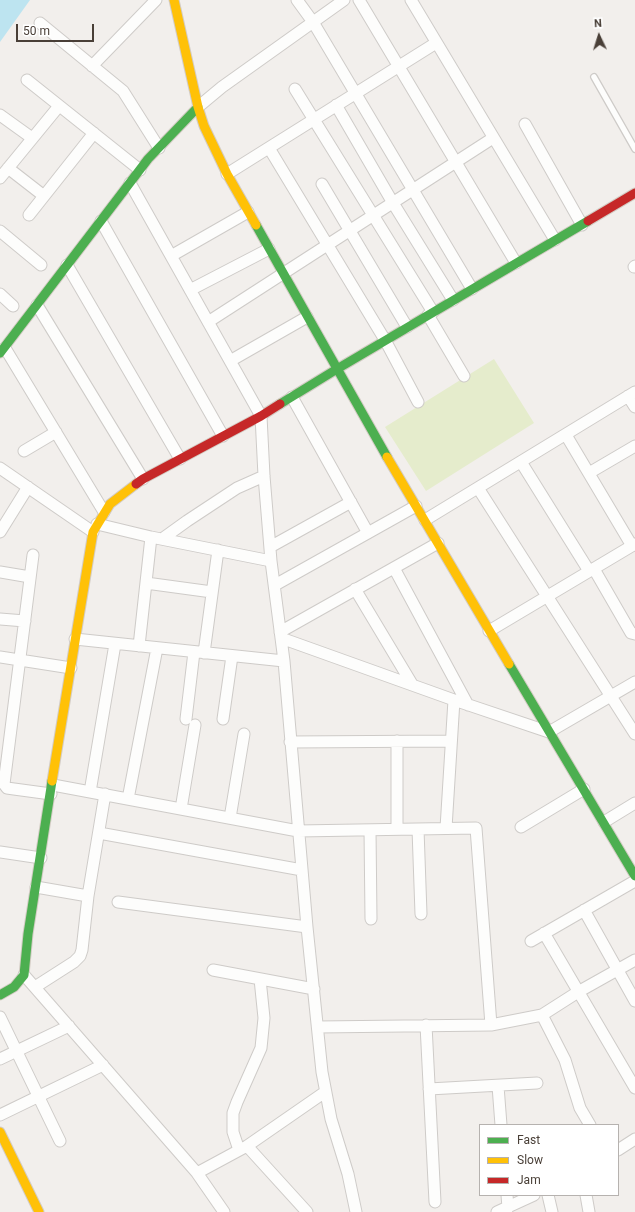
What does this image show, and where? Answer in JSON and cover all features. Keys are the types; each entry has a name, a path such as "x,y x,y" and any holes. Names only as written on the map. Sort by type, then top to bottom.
{"street":[{"path":"92,66 156,0"},
{"path":"174,0 198,107 204,126 227,174 282,274 416,506 635,876"},
{"path":"296,0 313,22 472,289"},
{"path":"104,512 56,432 2,350 130,182 159,148 198,107 222,87 344,0"},
{"path":"358,0 516,263"},
{"path":"411,0 555,240"},
{"path":"40,23 122,91 159,148"},
{"path":"227,174 436,43"},
{"path":"26,80 140,170"},
{"path":"295,89 373,216 464,376"},
{"path":"336,105 393,203 453,300"},
{"path":"0,178 59,106"},
{"path":"0,115 32,138"},
{"path":"525,124 582,225"},
{"path":"29,215 94,133"},
{"path":"208,322 493,138"},
{"path":"269,148 384,340 418,402"},
{"path":"8,168 44,196"},
{"path":"130,182 261,416 271,561 284,661 307,927 325,1092 331,1119 348,1174 356,1212"},
{"path":"322,184 407,327"},
{"path":"0,995 14,987 24,975 28,934 75,639 95,528 110,504 143,479 261,416 384,340 635,193"},
{"path":"171,256 248,212"},
{"path":"101,221 223,436"},
{"path":"0,232 41,265"},
{"path":"190,290 269,249"},
{"path":"68,265 180,459"},
{"path":"0,294 13,306"},
{"path":"37,305 143,479"},
{"path":"230,361 307,317"},
{"path":"425,520 632,394 635,407"},
{"path":"292,397 368,532"},
{"path":"24,451 56,432"},
{"path":"489,631 633,545 566,435"},
{"path":"589,474 635,446"},
{"path":"521,462 592,570 631,633 635,634"},
{"path":"0,468 95,528 157,538 271,561"},
{"path":"138,646 146,583 157,538 187,521 237,488 264,476"},
{"path":"0,532 28,487"},
{"path":"478,488 635,734"},
{"path":"270,547 351,502"},
{"path":"275,586 416,506"},
{"path":"281,635 355,590 438,543"},
{"path":"181,808 199,652 212,592 218,550"},
{"path":"33,555 4,784 7,788 14,790 52,789 105,794 298,831 476,828 491,1025"},
{"path":"394,568 468,705"},
{"path":"0,572 30,577"},
{"path":"146,583 212,592"},
{"path":"355,590 412,684"},
{"path":"0,619 25,621"},
{"path":"281,635 454,700 549,732 635,682"},
{"path":"75,639 284,661"},
{"path":"90,792 114,644"},
{"path":"128,799 157,648"},
{"path":"223,719 232,656"},
{"path":"0,657 71,668"},
{"path":"446,828 454,700"},
{"path":"230,818 244,734"},
{"path":"397,741 397,829"},
{"path":"290,742 451,741"},
{"path":"521,827 584,789"},
{"path":"35,987 74,962 80,956 88,896 105,794"},
{"path":"604,822 635,803"},
{"path":"418,829 421,914"},
{"path":"370,830 370,919"},
{"path":"99,832 302,870"},
{"path":"0,852 41,858"},
{"path":"531,941 635,881"},
{"path":"36,887 88,896"},
{"path":"118,902 307,927"},
{"path":"584,910 635,1001"},
{"path":"544,934 635,1088"},
{"path":"318,1027 491,1025 542,1015 578,992 635,960"},
{"path":"212,970 314,989"},
{"path":"24,975 197,1173 224,1212"},
{"path":"260,979 264,1018 261,1048 233,1113 233,1132 243,1148 307,1212"},
{"path":"542,1015 565,1060 580,1108 589,1124"},
{"path":"0,1017 60,1141"},
{"path":"426,1025 435,1202"},
{"path":"0,1059 69,1026"},
{"path":"0,1115 103,1065"},
{"path":"429,1089 537,1083"},
{"path":"498,1086 501,1124"},
{"path":"197,1173 243,1148 325,1092"},
{"path":"0,1132 39,1212"},
{"path":"619,1149 635,1139"},
{"path":"507,1196 508,1208"},
{"path":"497,1212 532,1196"},
{"path":"548,1196 552,1212"},
{"path":"586,1196 589,1212"}],"lane":[{"path":"594,77 635,149"}],"green space":[{"path":"494,359 534,423 426,491 385,427"}],"water":[{"path":"0,0 30,0 0,42"}],"traffic: fast":[{"path":"0,353 148,159 198,107"},
{"path":"280,404 588,221"},
{"path":"256,225 387,457"},
{"path":"509,664 635,876"},
{"path":"0,995 14,987 24,975 28,934 52,781"}],"traffic: slow":[{"path":"174,0 198,107 204,126 227,174 256,225"},
{"path":"387,457 509,664"},
{"path":"52,781 93,532 110,504 136,484"},
{"path":"0,1132 39,1212"}],"traffic: jam":[{"path":"588,221 635,193"},
{"path":"136,484 261,416 280,404"}]}
